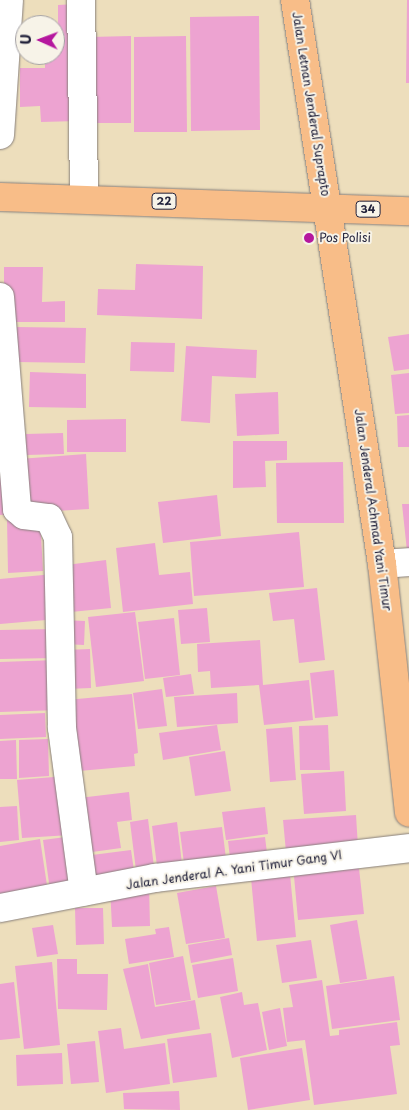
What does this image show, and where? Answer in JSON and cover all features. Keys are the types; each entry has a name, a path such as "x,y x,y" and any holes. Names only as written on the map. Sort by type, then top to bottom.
{"main road":[{"name":"Jalan Letnan Jenderal Suprapto","path":"295,0 327,208"},
{"name":"22","path":"0,197 327,208"},
{"name":"34","path":"327,208 409,211"},
{"name":"Jalan Jenderal Achmad Yani Timur","path":"327,208 382,564 406,760 409,813"}],"street":[{"path":"0,135 9,0"},
{"path":"80,0 84,199"},
{"path":"0,297 17,509 24,515 49,518 58,537 62,728 84,892"},
{"path":"382,564 409,562"},
{"name":"Jalan Jenderal A. Yani Timur Gang VI","path":"0,908 155,878 409,848"}],"building":[{"path":"407,0 409,0 409,83 406,83"},
{"path":"77,4 78,121 41,122 40,106 20,107 20,68 45,68 45,65 65,65 65,15 58,15 58,5"},
{"path":"259,16 260,130 191,131 190,17"},
{"path":"131,36 131,123 90,123 90,37"},
{"path":"186,36 187,132 134,132 134,37"},
{"path":"136,264 203,266 202,319 97,315 98,289 135,290"},
{"path":"4,267 43,267 42,302 65,301 65,322 4,322"},
{"path":"17,327 86,328 85,363 16,362"},
{"path":"409,334 409,369 394,371 388,337"},
{"path":"131,342 175,343 174,372 130,371"},
{"path":"186,346 257,350 256,378 212,376 210,423 181,421"},
{"path":"30,372 86,374 86,408 29,407"},
{"path":"409,373 409,413 395,414 391,375"},
{"path":"278,392 279,434 237,436 235,394"},
{"path":"409,415 409,447 398,447 397,416"},
{"path":"126,419 126,452 67,452 67,420"},
{"path":"63,433 64,454 26,455 26,434"},
{"path":"233,441 287,441 287,460 265,461 266,487 233,488"},
{"path":"86,454 89,509 22,513 19,459"},
{"path":"343,462 344,523 277,523 276,463"},
{"path":"7,477 12,514 0,515 0,478"},
{"path":"217,495 221,536 163,543 158,502"},
{"path":"402,504 409,504 409,551 407,551"},
{"path":"40,518 43,571 8,573 7,519"},
{"path":"299,532 304,587 194,596 190,542"},
{"path":"155,543 159,575 190,572 193,604 123,612 116,548"},
{"path":"106,560 111,608 71,612 66,565"},
{"path":"54,574 58,619 0,624 0,579"},
{"path":"317,588 325,660 299,663 294,619 273,621 269,593"},
{"path":"207,608 210,642 181,644 178,610"},
{"path":"135,612 144,681 96,687 88,617"},
{"path":"174,618 180,675 145,679 138,622"},
{"path":"63,620 85,621 84,645 63,644"},
{"path":"55,629 55,658 0,659 0,630"},
{"path":"260,640 263,685 309,680 313,720 264,725 259,685 211,688 210,671 198,672 197,644"},
{"path":"90,649 91,688 66,689 66,650"},
{"path":"57,660 59,710 0,712 0,662"},
{"path":"334,670 338,716 315,718 310,673"},
{"path":"191,674 194,694 166,697 163,678"},
{"path":"162,689 167,726 138,729 133,693"},
{"path":"237,693 238,723 177,727 174,697"},
{"path":"132,694 138,753 134,754 135,766 79,771 66,700"},
{"path":"45,713 46,737 0,739 0,715"},
{"path":"217,725 221,750 163,760 159,733"},
{"path":"328,725 330,770 300,770 299,726"},
{"path":"292,727 296,780 270,782 266,729"},
{"path":"48,739 49,776 19,778 19,740"},
{"path":"16,740 17,779 0,779 0,741"},
{"path":"225,751 231,791 195,796 189,757"},
{"path":"344,771 346,811 304,814 301,774"},
{"path":"66,776 70,835 22,838 17,780"},
{"path":"129,792 132,820 117,822 121,848 85,853 79,798"},
{"path":"17,806 19,840 0,842 0,807"},
{"path":"265,807 268,834 226,840 222,812"},
{"path":"356,815 358,847 286,852 283,820"},
{"path":"148,819 155,875 137,878 130,822"},
{"path":"177,822 183,872 158,874 152,826"},
{"path":"222,827 227,866 185,871 180,832"},
{"path":"73,836 81,886 50,890 43,840"},
{"path":"265,837 268,861 231,866 228,841"},
{"path":"40,839 48,892 0,900 0,846"},
{"path":"131,850 135,878 95,883 92,855"},
{"path":"358,859 364,914 298,920 293,865"},
{"path":"289,864 296,937 257,941 250,868"},
{"path":"149,885 150,926 112,927 110,887"},
{"path":"216,886 225,938 186,944 177,893"},
{"path":"75,908 103,908 104,944 76,945"},
{"path":"357,920 367,979 340,983 330,925"},
{"path":"53,925 58,954 37,957 32,928"},
{"path":"169,927 174,957 129,964 125,939 156,934 155,929"},
{"path":"229,938 232,955 191,963 188,945"},
{"path":"311,940 317,978 282,983 276,945"},
{"path":"183,956 191,1000 156,1005 149,963"},
{"path":"233,958 238,991 198,998 192,965"},
{"path":"57,959 77,959 77,974 108,974 107,1010 58,1009"},
{"path":"52,962 60,1045 24,1049 15,966"},
{"path":"148,964 155,1007 195,1000 200,1029 141,1039 123,969"},
{"path":"394,976 400,1020 332,1029 326,986"},
{"path":"322,980 330,1036 339,1035 339,1030 397,1022 400,1045 390,1046 397,1094 314,1105 305,1040 287,1042 283,1008 293,1007 289,985"},
{"path":"14,982 20,1038 0,1040 0,984"},
{"path":"242,992 244,1005 258,1003 267,1050 232,1058 220,997"},
{"path":"280,1008 287,1046 269,1050 262,1012"},
{"path":"121,1028 124,1049 165,1043 170,1084 106,1093 98,1031"},
{"path":"211,1033 217,1077 173,1083 167,1039"},
{"path":"95,1041 99,1082 71,1084 67,1044"},
{"path":"302,1048 310,1100 248,1110 240,1058"},
{"path":"62,1053 63,1084 17,1086 16,1055"},
{"path":"179,1091 180,1110 124,1109 123,1093"}],"place":[{"name":"Pos Polisi","path":"309,238"}]}
